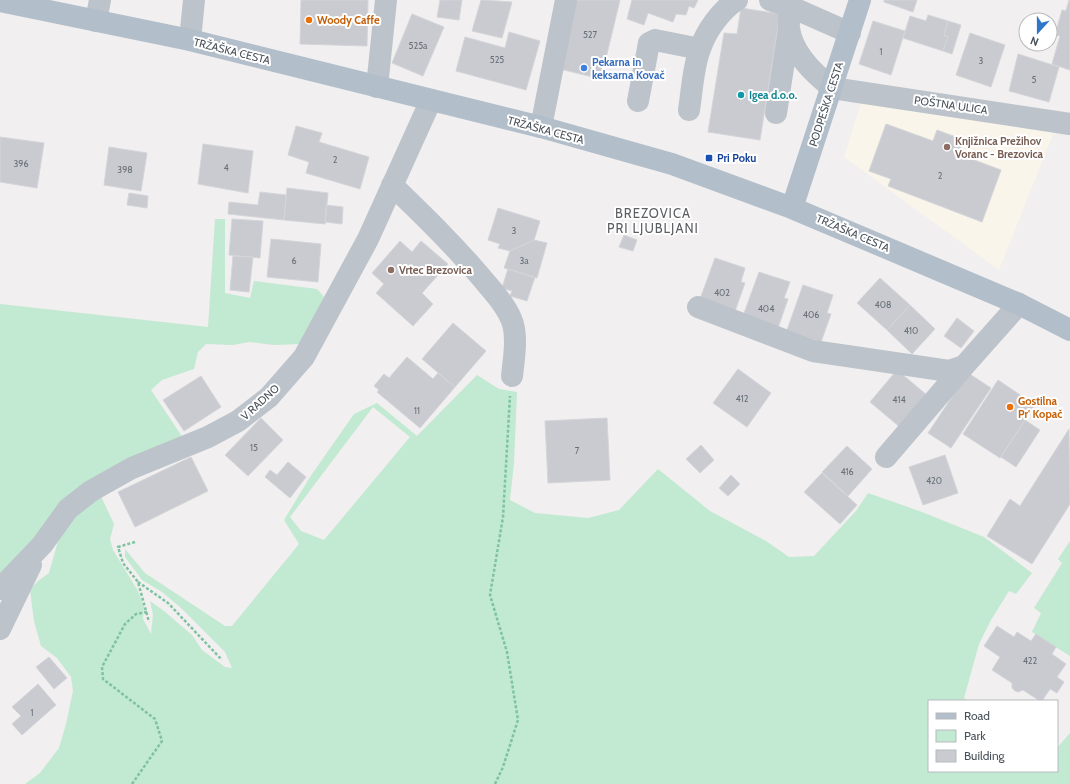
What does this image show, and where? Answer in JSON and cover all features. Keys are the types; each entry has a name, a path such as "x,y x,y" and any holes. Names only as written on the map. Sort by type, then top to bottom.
{"main road":[{"name":"PODPEŠKA CESTA","path":"792,208 860,0"},
{"name":"TRŽAŠKA CESTA","path":"0,1 190,40 541,127 672,164 792,208 1019,304 1070,330"}],"street":[{"path":"96,21 100,0"},
{"path":"190,40 194,0"},
{"path":"377,87 386,0"},
{"path":"541,127 566,0"},
{"path":"689,110 700,49 720,15 728,6 737,0"},
{"path":"770,0 790,11 850,33"},
{"path":"790,11 794,44 802,58 820,78 832,88"},
{"path":"776,113 790,11"},
{"path":"638,101 649,43 655,40 700,49"},
{"name":"POŠTNA ULICA","path":"832,88 1070,124"},
{"name":"V RADNO","path":"0,590 42,545 68,509 91,491 132,468 208,437 238,422 268,397 304,357 368,239 431,100"},
{"path":"392,185 437,228 475,268 507,309 513,324 514,352 512,376"},
{"path":"886,458 1019,304"},
{"path":"698,307 813,351 949,371 964,366"},
{"path":"0,629 42,545"}],"path":[{"path":"495,784 503,768 518,720 507,652 490,595 503,517 512,376"},
{"path":"135,542 118,547 124,563 138,582 168,603 222,660"},
{"path":"138,582 147,612 148,622"},
{"path":"132,784 162,741 155,719 103,679 102,667 125,624 136,614 147,612"}],"shaded area":[{"path":"861,103 1055,129 999,270 844,157"}],"green space":[{"path":"215,219 225,219 225,293 250,298 254,281 317,289 324,297 301,344 274,345 249,342 233,345 206,344 198,352 194,369 162,380 151,390 183,438 132,459 0,580 0,304 208,327"},
{"path":"477,375 499,389 517,392 514,463 510,500 535,513 588,518 619,510 658,469 710,511 766,541 789,557 814,556 856,511 868,493 922,512 984,537 1032,573 1016,594 1009,591 991,620 979,644 964,698 967,700 928,700 928,772 1058,772 1058,747 1070,733 1070,784 25,784 40,773 59,748 73,691 71,677 57,658 41,646 34,621 30,590 38,581 49,573 58,541 74,515 100,494 114,524 110,539 113,550 138,591 144,607 143,619 151,634 153,614 150,601 192,635 202,650 225,667 232,668 225,652 180,607 162,592 142,580 125,557 125,549 145,573 225,626 232,626 299,544 284,520 310,477 354,414 377,403 417,436","holes":["373,407 410,437 324,540 301,531 290,517"]},
{"path":"1070,541 1070,656 1032,632 1041,613 1034,608 1062,563 1058,559"}],"building":[{"path":"301,0 368,0 367,46 300,44"},
{"path":"440,0 462,0 459,20 437,17"},
{"path":"481,0 512,2 502,38 472,31"},
{"path":"576,0 620,0 601,79 560,69"},
{"path":"632,0 698,0 694,8 689,6 686,15 676,14 673,22 648,13 644,25 627,19"},
{"path":"884,0 917,0 913,12 884,2"},
{"path":"1069,0 1070,70 1052,64 1055,52 1058,52 1060,36 1058,36 1058,24 1062,10 1066,11"},
{"name":"Igea d.o.o.","path":"741,8 780,14 760,140 708,132 724,33 737,34"},
{"path":"412,14 444,27 423,76 392,63"},
{"path":"928,15 948,21 944,35 948,37 943,51 903,38 910,16 926,21"},
{"path":"873,21 905,31 891,75 859,64"},
{"path":"948,21 961,25 952,54 943,51 948,37 944,35"},
{"path":"509,32 540,41 526,90 456,71 465,37 505,48"},
{"path":"970,33 1005,45 991,87 956,75"},
{"path":"1018,54 1059,67 1049,102 1009,91"},
{"path":"886,124 933,141 937,130 964,140 958,154 1001,170 982,222 888,186 891,179 869,171"},
{"path":"296,126 322,133 319,142 369,157 360,189 306,173 309,162 288,155"},
{"path":"0,137 44,143 37,188 0,182"},
{"path":"203,144 253,151 248,193 198,184"},
{"path":"109,147 147,153 141,191 104,185"},
{"path":"287,188 328,193 325,224 284,220"},
{"path":"260,192 286,195 284,220 228,214 229,202 258,205"},
{"path":"129,193 148,196 147,208 127,205"},
{"path":"326,205 343,207 342,224 325,222"},
{"path":"498,208 540,221 534,240 510,251 498,248 500,244 488,240"},
{"path":"232,219 263,221 260,258 229,255"},
{"path":"624,235 637,240 633,251 619,247"},
{"path":"271,239 321,244 318,282 267,277"},
{"path":"534,240 547,243 537,278 504,268 510,251"},
{"path":"400,241 412,252 421,241 448,264 422,293 433,304 413,326 376,293 384,284 372,273"},
{"path":"233,256 253,257 249,292 230,290"},
{"path":"715,258 745,268 741,282 745,283 734,314 699,302"},
{"path":"508,269 535,277 527,301 510,296 512,291 502,288"},
{"path":"759,272 790,282 784,298 788,299 778,328 743,316"},
{"path":"880,278 910,305 887,330 857,303"},
{"path":"803,285 833,295 827,313 831,314 821,342 787,330"},
{"path":"910,305 935,329 912,354 887,330"},
{"path":"957,318 974,331 961,348 944,336"},
{"path":"453,323 486,351 455,387 422,359"},
{"path":"407,357 433,379 438,373 455,387 420,428 377,392 379,390 374,386 384,374 389,378"},
{"path":"738,369 771,393 747,427 713,403"},
{"path":"897,370 928,396 901,428 870,402"},
{"path":"968,373 991,388 951,448 928,433"},
{"path":"201,376 221,407 184,431 163,400"},
{"path":"998,380 1035,405 1000,458 963,434"},
{"path":"261,418 283,440 248,476 225,455"},
{"path":"607,418 610,480 548,483 545,421"},
{"path":"1025,420 1040,430 1016,467 1001,457"},
{"path":"1069,429 1070,504 1032,564 987,536 1010,499 1020,506"},
{"path":"701,445 714,460 700,473 686,459"},
{"path":"847,446 872,469 848,496 822,472"},
{"path":"945,455 958,493 923,505 909,467"},
{"path":"191,457 208,491 135,527 118,492"},
{"path":"288,462 306,477 290,498 265,477 270,470 277,475"},
{"path":"822,473 857,505 840,524 804,492"},
{"path":"731,475 740,484 728,496 719,488"},
{"path":"997,626 1014,637 1017,632 1031,641 1036,634 1056,647 1052,654 1066,664 1057,677 1064,682 1057,693 1050,689 1043,700 1038,700 1023,690 1018,692 1015,691 1012,688 1012,683 992,670 1000,657 984,646"},
{"path":"49,657 67,678 54,689 36,667"},
{"path":"38,684 56,705 22,735 12,724 21,716 12,707"}],"place":[{"name":"Woody Caffe","path":"309,20"},
{"name":"Pekarna in keksarna Kovač","path":"584,68"},
{"name":"Igea d.o.o.","path":"741,95"},
{"name":"Knjižnica Prežihov Voranc - Brezovica","path":"947,147"},
{"name":"Pri Poku","path":"709,158"},
{"name":"Vrtec Brezovica","path":"391,270"},
{"name":"Gostilna Pr' Kopač","path":"1010,407"}],"district":[{"name":"BREZOVICA PRI LJUBLJANI","path":"653,220"}]}
